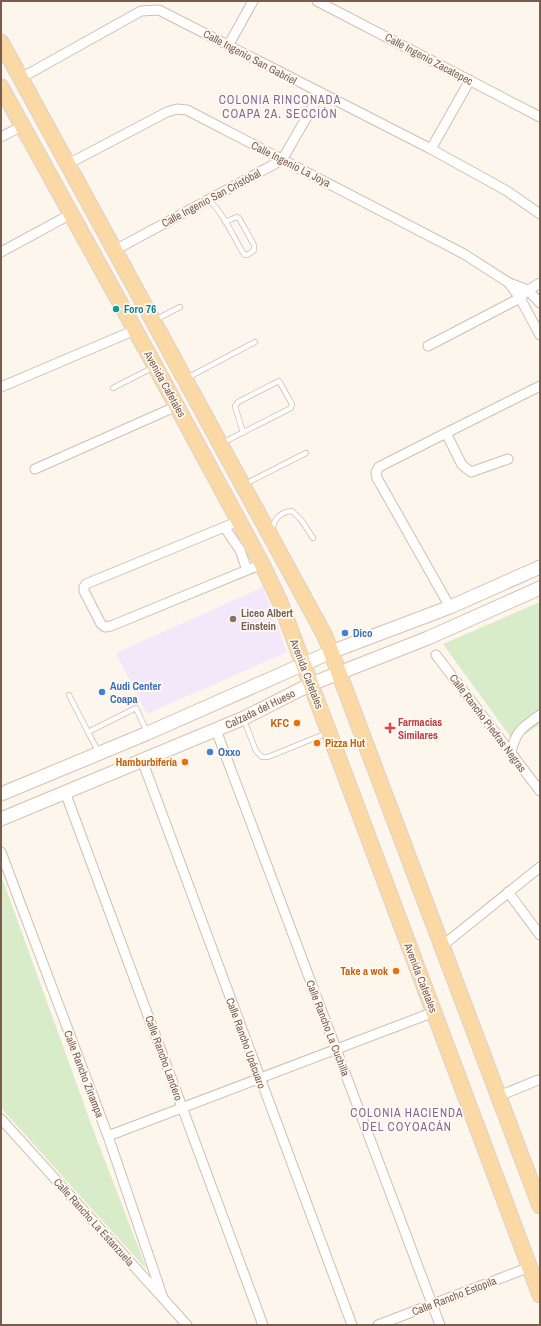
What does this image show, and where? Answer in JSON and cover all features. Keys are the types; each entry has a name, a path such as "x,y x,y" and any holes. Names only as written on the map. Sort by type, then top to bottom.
{"main road":[{"name":"Avenida Cafetales","path":"1,42 325,636 540,1206"},
{"name":"Avenida Cafetales","path":"1,87 177,406 254,568 280,602 540,1295"},
{"name":"Calzada del Hueso","path":"1,794 148,733 331,652 450,607 540,567"},
{"name":"Calzada del Hueso","path":"1,819 244,718 311,684 428,638 540,588"}],"street":[{"path":"228,46 253,1"},
{"name":"Calle Ingenio Zacatepec","path":"317,1 540,117"},
{"name":"Calle Ingenio San Gabriel","path":"21,78 142,11 151,9 159,10 320,94 431,149 507,191 540,214"},
{"path":"431,149 470,80"},
{"path":"282,160 320,94"},
{"name":"Calle Ingenio La Joya","path":"68,164 167,112 177,109 187,110 464,254 509,283 528,290 540,303"},
{"path":"1,137 22,126"},
{"name":"Calle Ingenio San Cristóbal","path":"115,250 282,160"},
{"path":"1,252 71,214"},
{"name":"Calle Ingenio La Joya","path":"509,283 520,298 540,335"},
{"path":"428,346 520,298 528,290 540,283"},
{"path":"1,387 135,330"},
{"path":"450,607 377,478 376,472 379,467 540,386"},
{"path":"35,469 177,406"},
{"path":"446,433 462,465 471,472 508,459"},
{"path":"232,524 86,584 84,591 104,627 254,568"},
{"name":"Calle Rancho Piedras Negras","path":"436,655 540,791"},
{"path":"511,752 515,737 521,728 540,715"},
{"name":"Calle Rancho La Cuchilla","path":"216,730 440,1325"},
{"name":"Calle Rancho Upácuaro","path":"142,760 259,1080 352,1325"},
{"name":"Calle Rancho Landero","path":"65,792 263,1325"},
{"name":"Calle Rancho Zinampa","path":"1,852 108,1136 164,1298"},
{"path":"442,946 540,867"},
{"path":"508,892 540,935"},
{"path":"108,1136 259,1080 434,1012"},
{"path":"499,1096 538,1080"},
{"name":"Calle Rancho La Estanzuela","path":"1,1119 187,1325"},
{"name":"Calle Rancho Estopila","path":"378,1325 530,1267"}],"lane":[{"path":"209,200 215,206 225,222 245,254 249,254 254,250 254,245 237,217 225,222"},
{"path":"154,321 180,307"},
{"path":"186,379 254,342"},
{"path":"113,388 155,366"},
{"path":"220,444 243,433 291,408 292,404 279,381 238,402 235,406 243,433"},
{"path":"243,485 306,453"},
{"path":"272,539 272,528 276,520 281,514 292,511 302,521 313,538"},
{"path":"69,695 99,754"},
{"path":"88,732 136,708 148,733"},
{"path":"244,718 256,751 262,757 268,757 329,732"}],"shaded area":[{"name":"Liceo Albert Einstein","path":"263,587 287,652 147,714 116,653"}],"green space":[{"path":"540,602 540,724 514,742 443,644"},
{"path":"1,875 97,1140 147,1270 1,1108"}],"place":[{"name":"Foro 76","path":"116,309"},
{"name":"Liceo Albert Einstein","path":"233,619"},
{"name":"Dico","path":"345,633"},
{"name":"Audi Center Coapa","path":"102,692"},
{"name":"KFC","path":"297,723"},
{"name":"Farmacias Similares","path":"390,728"},
{"name":"Pizza Hut","path":"317,743"},
{"name":"Oxxo","path":"210,752"},
{"name":"Hamburbifería","path":"185,762"},
{"name":"Take a wok","path":"396,971"}],"district":[{"name":"COLONIA RINCONADA COAPA 2A. SECCIÓN","path":"280,107"},
{"name":"COLONIA HACIENDA DEL COYOACÁN","path":"407,1120"}]}
